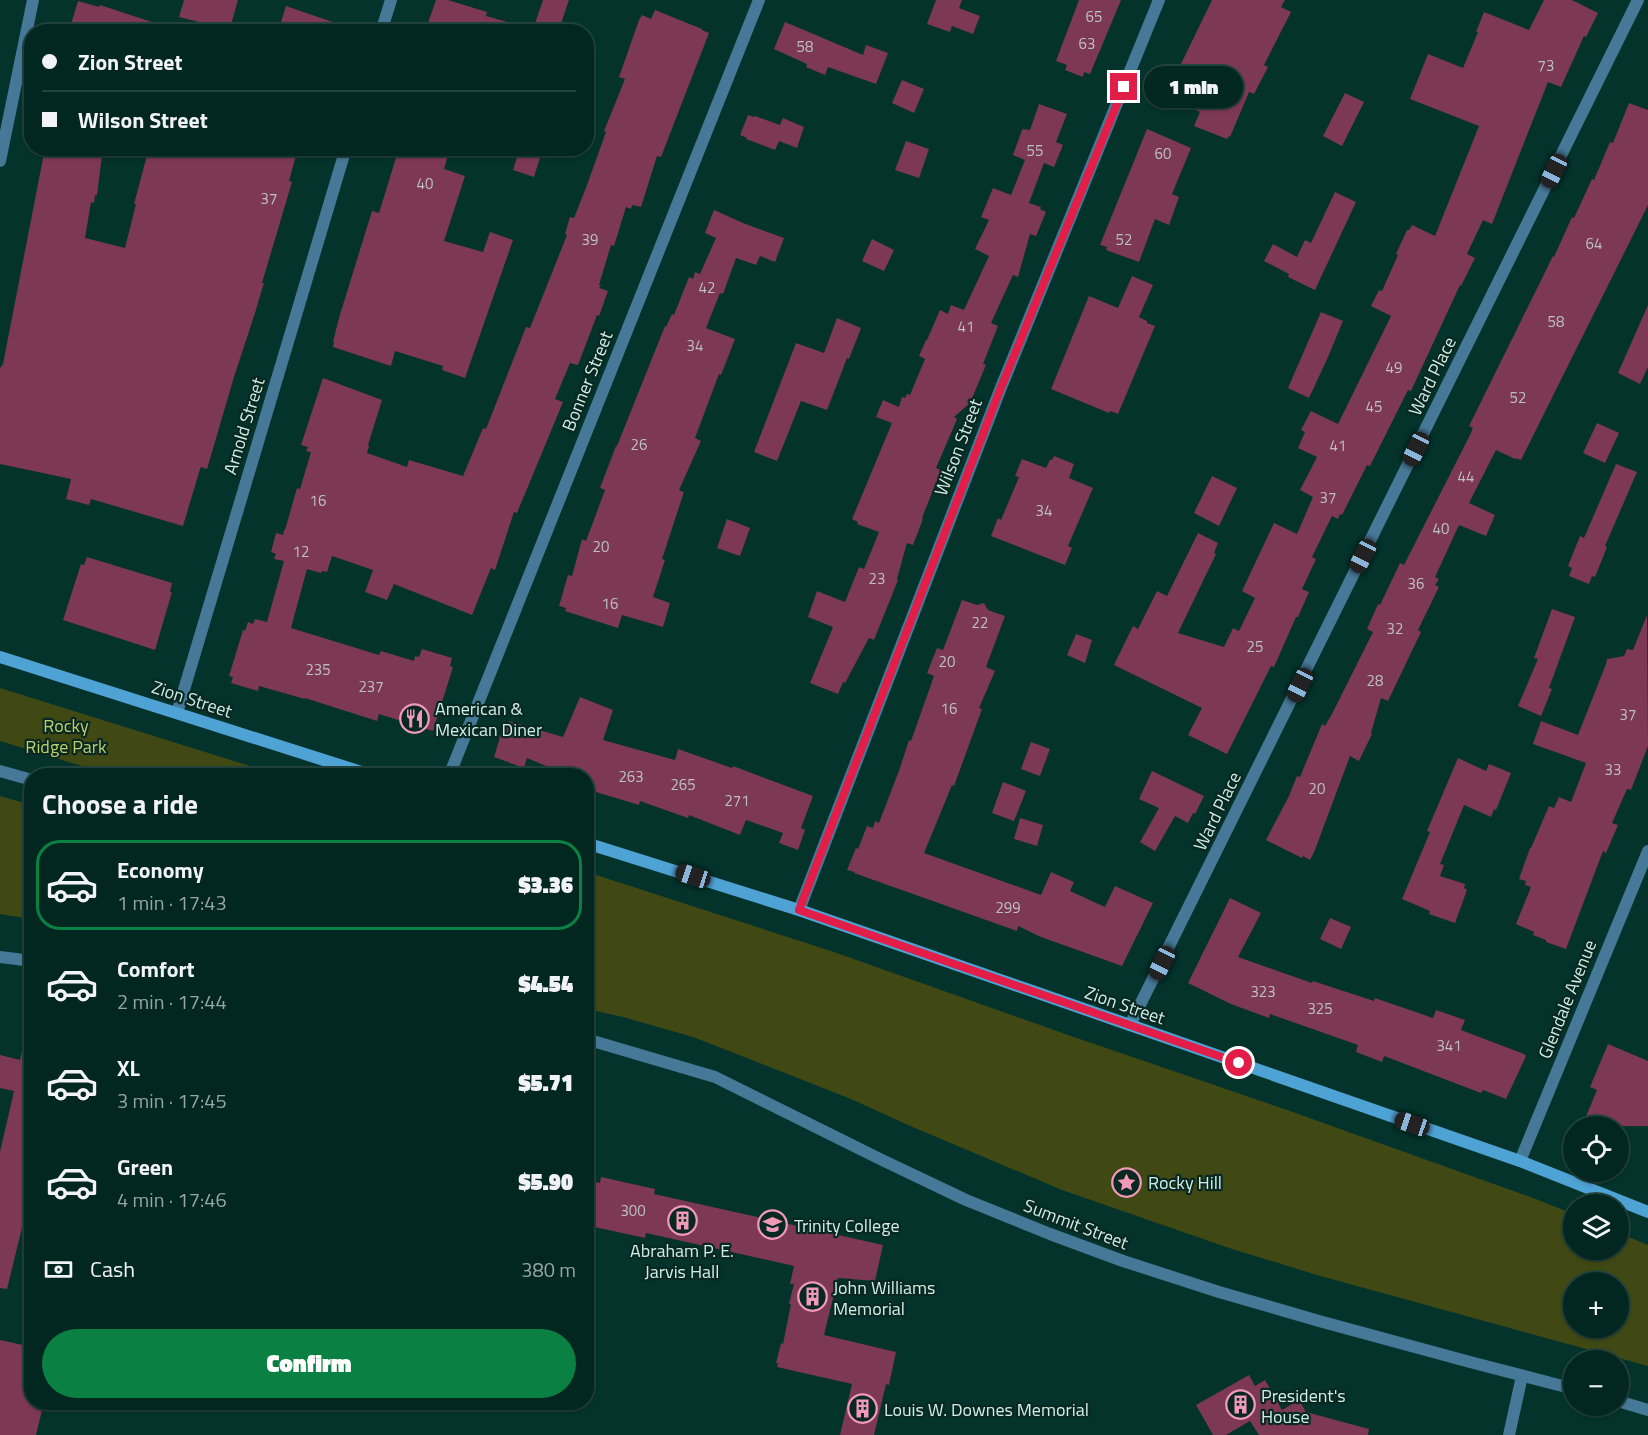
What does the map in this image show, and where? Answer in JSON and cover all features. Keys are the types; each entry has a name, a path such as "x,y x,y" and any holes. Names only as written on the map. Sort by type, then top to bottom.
{"main road":[{"name":"Zion Street","path":"0,657 349,768"},
{"name":"Zion Street","path":"594,846 799,910 1130,1025 1520,1161 1648,1212"}],"street":[{"path":"28,24 33,0"},
{"path":"383,24 390,0"},
{"name":"Bonner Street","path":"452,768 759,0"},
{"name":"Wilson Street","path":"799,910 1000,390 1159,0"},
{"name":"Ward Place","path":"1130,1025 1638,0"},
{"path":"0,161 24,44"},
{"name":"Arnold Street","path":"177,713 344,156"},
{"path":"0,771 24,778"},
{"name":"Glendale Avenue","path":"1520,1161 1648,851"},
{"path":"0,957 24,960"},
{"name":"Summit Street","path":"594,1041 715,1077 966,1200 1123,1261 1308,1318 1563,1386"},
{"path":"1509,1435 1522,1376"},
{"path":"1629,1404 1648,1410"}],"green space":[{"name":"Rocky Ridge Park","path":"0,688 257,768 88,768 0,741"},
{"name":"Rocky Ridge Park","path":"0,796 24,803 24,918 0,914"},
{"path":"594,874 834,952 1536,1199 1563,1210 1563,1260 1629,1260 1629,1237 1648,1245 1648,1366 1629,1361 1629,1350 1590,1350 1317,1275 1229,1248 1062,1190 851,1099 693,1037 594,1011"}],"building":[{"path":"184,0 238,0 231,24 207,24 179,17"},
{"path":"436,0 448,0 487,12 486,16 514,24 432,24 428,23"},
{"path":"543,0 569,0 561,24 535,24"},
{"path":"936,0 962,0 959,8 980,16 973,34 952,26 950,32 927,24"},
{"path":"1079,0 1121,0 1090,74 1084,72 1083,77 1065,70 1067,65 1056,61"},
{"path":"1212,0 1285,0 1281,7 1291,12 1264,65 1268,67 1254,94 1249,92 1230,137 1227,139 1194,126 1200,112 1185,105 1198,72 1181,64"},
{"path":"1544,0 1572,0 1598,13 1586,37 1584,36 1561,87 1548,82 1492,224 1483,220 1467,254 1475,258 1460,285 1411,391 1408,390 1370,466 1367,465 1342,515 1340,514 1338,519 1332,516 1312,557 1316,559 1302,589 1309,592 1298,617 1227,754 1188,735 1202,708 1114,665 1133,626 1138,629 1157,591 1167,596 1198,533 1218,543 1214,553 1216,554 1178,633 1224,647 1233,628 1239,631 1255,598 1242,591 1274,523 1297,534 1313,497 1300,490 1317,457 1298,448 1305,432 1301,430 1311,411 1338,424 1391,316 1371,306 1379,290 1382,291 1407,230 1412,225 1435,236 1479,126 1410,99 1428,54 1463,68 1484,12 1529,30"},
{"path":"78,1 99,7 100,5 158,24 71,24"},
{"path":"286,6 338,24 280,24"},
{"path":"655,10 709,33 661,157 657,156 641,207 632,205 631,209 626,207 599,285 601,285 599,288 608,291 599,316 597,315 578,365 570,363 555,399 563,402 517,513 514,512 495,570 491,568 472,615 394,584 387,600 365,592 373,570 332,556 327,572 322,571 321,573 307,569 291,628 379,655 381,651 414,661 415,656 419,657 422,649 452,658 450,666 453,667 433,731 379,714 377,721 259,686 258,691 231,683 233,677 229,676 243,630 245,631 248,622 253,624 255,619 267,622 284,561 274,559 276,554 271,552 276,533 283,535 297,488 300,489 311,452 306,451 308,447 301,445 323,378 382,400 367,453 407,467 409,460 463,476 483,428 486,429 526,327 530,328 567,235 565,234 570,217 574,218 587,185 606,132 604,131 625,79 619,77 639,20 642,15 651,19"},
{"path":"785,22 863,55 866,45 888,53 876,84 828,67 825,75 774,49"},
{"path":"902,80 924,89 914,113 892,103"},
{"path":"1345,93 1364,102 1342,146 1323,136"},
{"path":"1629,103 1648,110 1648,205 1521,460 1496,450 1469,503 1495,515 1486,536 1459,525 1435,577 1439,579 1435,585 1439,587 1418,630 1421,632 1388,701 1381,698 1372,734 1359,761 1350,756 1310,860 1303,856 1302,858 1266,840 1297,776 1300,777 1322,724 1325,726 1332,714 1373,632 1367,629 1378,604 1380,605 1400,563 1404,565 1469,437 1473,428 1469,426 1572,217 1574,218 1592,179 1594,180 1610,142 1613,143"},
{"path":"1039,104 1067,114 1056,142 1063,145 1054,167 1044,163 1029,203 1041,207 1040,209 1046,212 1036,236 1030,234 1018,277 1013,275 991,323 998,326 983,364 986,365 970,403 954,417 957,419 936,468 941,470 913,545 907,543 898,580 874,640 869,638 838,694 810,683 833,627 808,617 817,591 845,602 859,567 864,569 879,532 857,524 858,522 852,519 892,423 876,417 883,400 899,407 902,397 910,395 925,359 919,356 940,310 948,314 951,305 964,310 989,256 975,249 989,220 981,217 993,188 1011,195 1025,160 1013,155 1022,130 1030,130"},
{"path":"748,115 780,125 783,118 804,127 797,148 779,141 775,150 740,135"},
{"path":"1147,129 1191,148 1172,194 1179,197 1169,225 1155,219 1139,262 1106,250 1107,247 1100,245"},
{"path":"906,141 929,149 919,178 895,170"},
{"path":"43,156 102,156 97,195 95,195 94,203 91,202 85,238 125,248 147,156 194,158 194,156 296,156 289,181 292,182 254,316 207,469 201,467 200,469 183,526 91,499 89,505 66,499 71,479 0,464 0,368 3,364"},
{"path":"397,156 448,156 444,169 465,176 444,241 483,252 490,232 513,240 465,378 442,370 443,366 395,351 391,366 333,347 339,318 372,211 379,213"},
{"path":"517,156 541,156 534,177 513,170"},
{"path":"1335,192 1356,202 1315,290 1288,277 1289,274 1264,261 1273,244 1297,257 1305,240 1311,243"},
{"path":"714,210 784,238 775,262 760,256 756,265 736,258 723,294 720,293 706,328 735,339 695,438 701,441 679,490 684,492 662,559 665,560 653,597 670,603 663,627 622,615 618,628 565,611 566,608 559,606 568,575 572,576 582,539 586,541 605,490 600,488 665,326 672,314 674,315 689,277 693,279 695,272 700,274 716,238 705,233"},
{"path":"872,239 894,250 884,271 862,261"},
{"path":"1132,276 1153,285 1139,317 1155,326 1118,414 1110,411 1109,413 1051,389 1089,296 1118,308"},
{"path":"1648,305 1648,367 1640,384 1618,373"},
{"path":"1321,312 1343,321 1309,398 1288,388"},
{"path":"837,318 861,328 827,410 801,401 777,461 754,452 796,343 824,353"},
{"path":"1597,423 1619,433 1605,463 1583,453"},
{"path":"1054,456 1074,464 1069,478 1093,488 1068,546 1072,548 1065,565 991,536 998,518 1001,520 1019,477 1015,476 1022,459 1046,468"},
{"path":"1616,464 1637,472 1605,546 1607,547 1595,577 1592,576 1589,584 1569,576 1572,568 1568,566 1580,536 1584,538"},
{"path":"1212,476 1237,488 1219,526 1194,513"},
{"path":"727,519 750,528 740,556 717,548"},
{"path":"87,557 172,583 170,592 172,592 155,650 63,620 81,564 84,565"},
{"path":"962,600 977,605 984,603 988,610 1005,616 986,667 995,671 979,708 982,709 954,786 952,785 924,853 1041,895 1051,872 1074,882 1070,891 1105,907 1115,886 1153,903 1122,966 1041,937 1018,926 1017,931 847,870 867,826 873,828 875,821 879,823 934,676 927,673 937,648 943,650"},
{"path":"1552,609 1575,617 1541,716 1518,706 1538,659 1534,658"},
{"path":"1647,615 1648,746 1631,790 1627,789 1612,823 1618,825 1606,853 1603,851 1566,949 1546,942 1533,935 1534,932 1516,924 1531,887 1525,885 1526,881 1519,879 1549,806 1554,808 1559,797 1571,802 1586,763 1533,744 1541,721 1578,735 1607,659 1624,656 1627,649 1633,650"},
{"path":"1076,634 1092,640 1085,663 1067,655"},
{"path":"580,697 613,710 603,740 675,760 678,749 732,768 733,766 813,796 801,828 805,830 798,850 779,843 783,833 746,820 740,835 689,815 688,818 640,801 639,805 594,791 594,768 551,768 527,758 524,768 494,757 503,727 507,728 509,721 563,737"},
{"path":"1031,742 1050,749 1040,776 1021,769"},
{"path":"1458,758 1486,771 1489,764 1511,773 1491,817 1464,805 1440,864 1444,865 1440,876 1465,884 1464,888 1467,890 1455,923 1429,914 1430,911 1402,899 1430,832 1427,831"},
{"path":"1152,771 1204,796 1188,823 1175,816 1155,851 1140,842 1159,808 1139,799"},
{"path":"1003,782 1026,791 1014,821 992,813"},
{"path":"1020,818 1043,825 1037,846 1014,839"},
{"path":"1230,898 1261,913 1238,957 1312,983 1313,981 1374,1001 1375,998 1433,1018 1436,1010 1465,1020 1461,1030 1524,1054 1526,1056 1506,1099 1483,1090 1481,1093 1384,1056 1382,1062 1356,1052 1358,1045 1270,1014 1269,1018 1231,1004 1188,983"},
{"path":"1330,918 1351,927 1341,949 1320,939"},
{"path":"1608,1044 1648,1061 1648,1126 1629,1126 1629,1116 1586,1116 1597,1090 1590,1087"},
{"path":"24,1047 24,1220 7,1289 0,1288 0,1152 14,1091 0,1088 0,1055 20,1060"},
{"path":"601,1177 655,1189 654,1194 883,1245 875,1281 838,1278 824,1335 896,1352 874,1435 840,1435 852,1384 777,1367 778,1363 776,1363 781,1343 783,1344 791,1304 789,1304 794,1284 790,1284 794,1266 646,1233 645,1238 594,1227 594,1182 600,1183"},
{"path":"0,1340 24,1345 24,1410 42,1410 36,1435 0,1435"},
{"name":"President's House","path":"1249,1375 1255,1386 1265,1380 1282,1410 1299,1400 1306,1412 1369,1429 1368,1435 1259,1435 1250,1421 1226,1435 1213,1435 1196,1405"}],"place":[{"name":"American & Mexican Diner","path":"414,718"},
{"name":"Rocky Hill","path":"1127,1182"},
{"name":"Abraham P. E. Jarvis Hall","path":"682,1221"},
{"name":"Trinity College","path":"773,1225"},
{"name":"John Williams Memorial","path":"812,1297"},
{"name":"President's House","path":"1240,1405"},
{"name":"Louis W. Downes Memorial","path":"863,1409"}],"route":[{"path":"1124,87 1000,390 799,910 1239,1063"}]}
